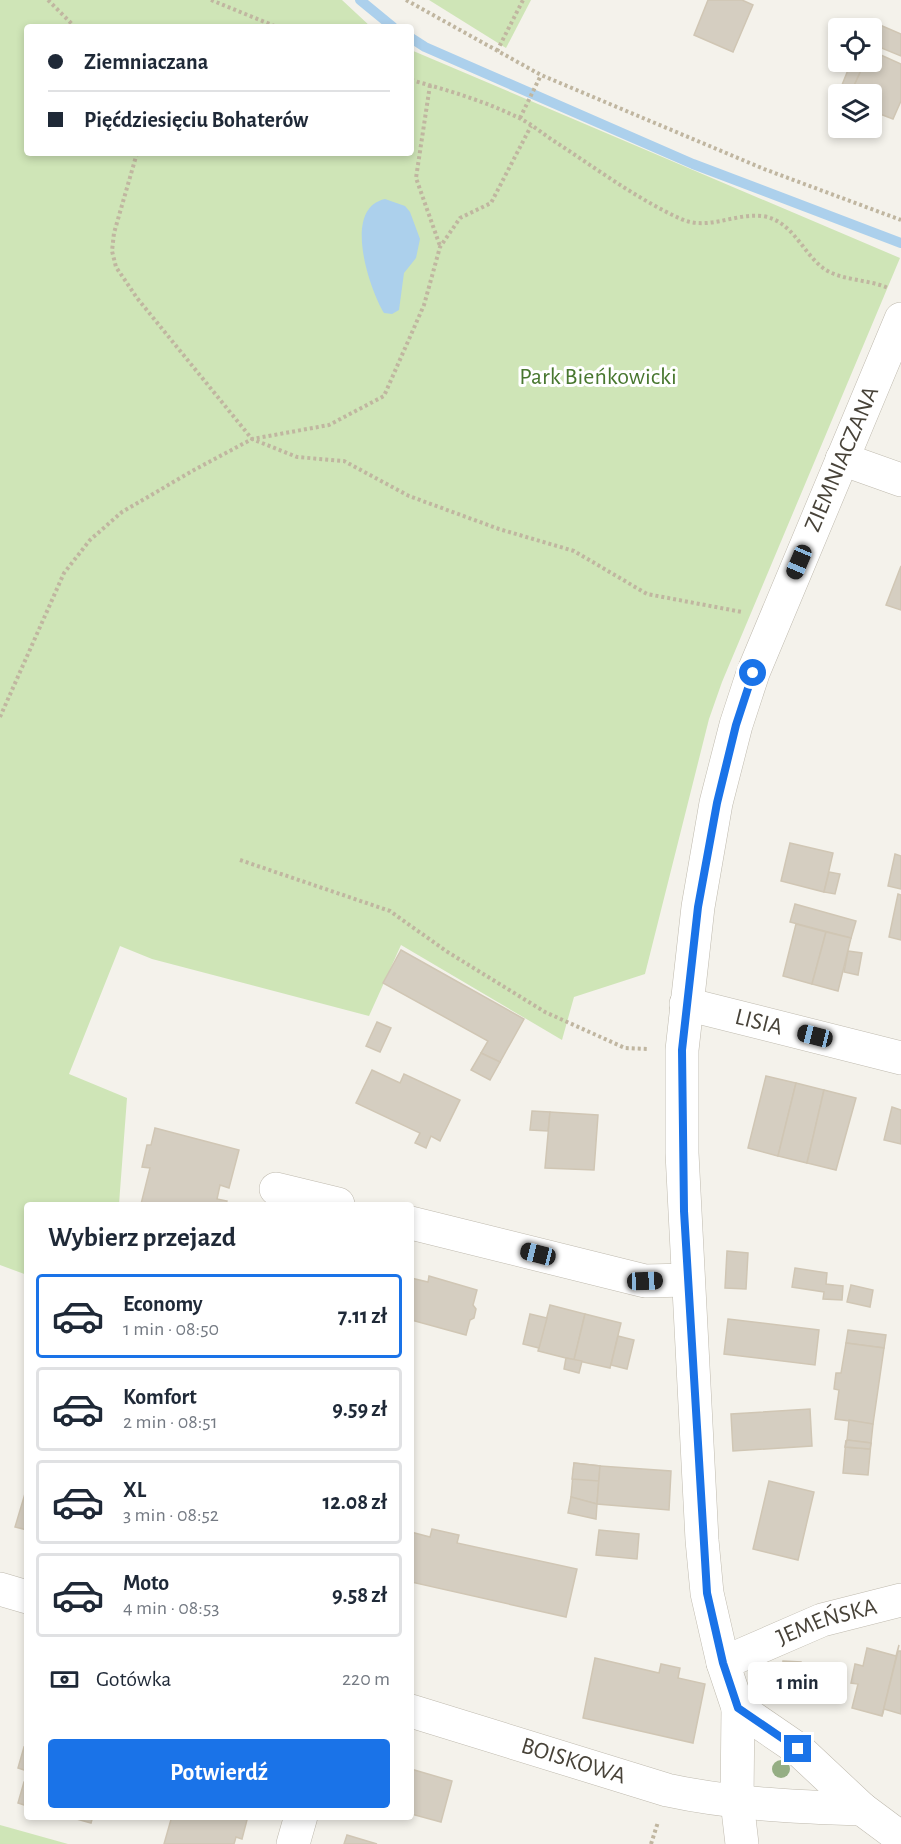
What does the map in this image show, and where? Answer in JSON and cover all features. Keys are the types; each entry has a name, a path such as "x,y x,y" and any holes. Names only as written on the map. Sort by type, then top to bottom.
{"street":[{"name":"ZIEMNIACZANA","path":"742,1844 737,1801 738,1708 723,1663 707,1593 682,1154 682,1050 686,1004 698,907 717,803 736,725 753,673 842,459 897,304"},
{"path":"842,459 901,480"},
{"name":"LISIA","path":"686,1004 901,1058"},
{"path":"276,1189 330,1202"},
{"path":"414,1224 645,1281 688,1280"},
{"name":"JEMEŃSKA","path":"723,1663 822,1620 901,1600"},
{"path":"738,1708 798,1749 862,1809 901,1838"},
{"name":"BOISKOWA","path":"414,1712 668,1790 737,1801 799,1807 862,1809"},
{"path":"292,1844 300,1820"}],"path":[{"path":"48,0 72,24"},
{"path":"211,0 270,24"},
{"path":"406,0 541,75 765,169 901,220"},
{"path":"497,51 523,0"},
{"path":"520,118 541,75"},
{"path":"414,81 467,97 520,118 649,203 684,221 705,225 734,218 762,216 781,222 802,243 814,260 826,270 897,304"},
{"path":"430,86 416,178 440,247"},
{"path":"0,717 64,573 90,540 122,512 252,439 329,425 384,396 424,305 440,247 460,218 491,203 531,126"},
{"path":"136,156 114,233 112,251 116,267 137,298 252,439 297,458 344,461 409,496 499,529 573,551 647,594 748,613 773,624"},
{"path":"240,860 390,911 446,951 546,1012 625,1048 682,1050"}],"green space":[{"name":"Park Bieńkowicki","path":"0,0 342,0 368,24 24,24 24,156 414,156 414,51 900,258 722,682 709,719 645,974 574,997 562,1040 401,945 369,1016 152,959 120,946 69,1074 127,1098 119,1202 24,1202 24,1274 0,1265"},
{"path":"429,0 531,0 506,48"},
{"path":"0,1825 68,1844 0,1844"}],"water":[{"path":"385,199 405,206 410,212 420,239 416,258 404,273 399,310 392,314 384,313 378,301 366,268 363,250 362,232 365,217 372,205"}],"building":[{"path":"708,0 742,0 753,5 733,52 694,35"},
{"path":"882,26 901,34 901,56 882,48"},
{"path":"882,55 901,64 901,101 893,119 882,115 882,84 855,84 860,72 882,72"},
{"path":"847,72 860,72 855,84 842,84"},
{"path":"901,566 901,610 886,605"},
{"path":"790,843 833,853 824,892 781,881"},
{"path":"895,854 901,856 901,889 888,886"},
{"path":"829,872 840,874 835,894 824,892"},
{"path":"898,894 901,895 901,940 889,937"},
{"path":"795,904 856,921 851,938 790,922"},
{"path":"796,924 826,932 812,984 783,976"},
{"path":"826,932 851,938 838,991 812,984"},
{"path":"401,950 524,1019 500,1062 481,1053 488,1041 383,983"},
{"path":"848,951 862,953 858,975 844,972"},
{"path":"377,1022 391,1028 380,1052 366,1046"},
{"path":"481,1053 500,1062 490,1080 471,1070"},
{"path":"372,1070 400,1083 404,1074 460,1100 440,1141 431,1136 426,1148 415,1143 420,1133 356,1103"},
{"path":"766,1076 796,1083 778,1156 748,1148"},
{"path":"796,1083 824,1090 807,1163 778,1156"},
{"path":"824,1090 856,1098 836,1170 807,1163"},
{"path":"892,1107 901,1110 901,1144 884,1140"},
{"path":"532,1111 550,1112 548,1131 530,1130"},
{"path":"550,1112 598,1115 594,1170 545,1168"},
{"path":"155,1128 239,1150 229,1188 220,1185 217,1199 227,1202 142,1202 150,1168 142,1167 147,1145 151,1145"},
{"path":"727,1251 748,1253 746,1289 725,1288"},
{"path":"795,1268 827,1273 826,1284 843,1286 842,1300 823,1299 824,1292 792,1287"},
{"path":"429,1276 477,1290 473,1305 476,1309 474,1318 470,1320 466,1335 414,1321 414,1279 428,1282"},
{"path":"851,1285 873,1290 870,1307 847,1302"},
{"path":"550,1305 585,1314 574,1360 538,1351"},
{"path":"530,1314 547,1318 539,1348 523,1344"},
{"path":"585,1314 621,1323 610,1368 574,1360"},
{"path":"728,1319 819,1330 815,1365 724,1354"},
{"path":"848,1330 886,1335 884,1348 846,1343"},
{"path":"618,1336 634,1340 627,1369 611,1365"},
{"path":"846,1343 884,1348 873,1424 835,1419 839,1390 834,1389 836,1373 841,1373"},
{"path":"566,1358 582,1361 579,1373 564,1369"},
{"path":"810,1409 812,1446 733,1451 731,1414"},
{"path":"849,1420 873,1424 871,1443 847,1440"},
{"path":"847,1440 871,1443 870,1449 845,1447"},
{"path":"871,1443 868,1475 843,1473 845,1447 870,1449"},
{"path":"574,1463 600,1466 597,1504 571,1497"},
{"path":"574,1463 600,1466 599,1481 572,1479"},
{"path":"600,1466 671,1471 669,1510 597,1504"},
{"path":"769,1481 814,1492 798,1560 753,1549"},
{"path":"24,1497 24,1529 15,1527"},
{"path":"571,1497 597,1504 596,1519 568,1513"},
{"path":"432,1529 459,1535 457,1543 577,1569 566,1617 414,1583 414,1533 430,1537"},
{"path":"599,1530 639,1534 637,1559 596,1555"},
{"path":"899,1645 882,1716 852,1708 858,1684 851,1683 855,1664 863,1666 867,1648 896,1656"},
{"path":"898,1651 901,1651 901,1714 884,1709 882,1716"},
{"path":"595,1658 659,1673 661,1664 680,1668 678,1678 705,1684 693,1743 583,1718"},
{"path":"783,1661 801,1662 798,1692 780,1690"},
{"path":"24,1747 24,1770 18,1768"},
{"path":"414,1770 452,1781 441,1822 414,1815"},
{"path":"24,1782 24,1805 18,1803"},
{"path":"171,1820 247,1820 242,1839 236,1837 234,1844 164,1844"},
{"path":"347,1835 377,1844 344,1844"}],"waterway":[{"path":"360,0 389,24"},
{"path":"414,40 425,47 693,164 901,243"}],"route":[{"path":"753,673 736,725 717,803 698,907 682,1050 684,1211 702,1540 707,1593 723,1663 738,1708 798,1749"}]}
